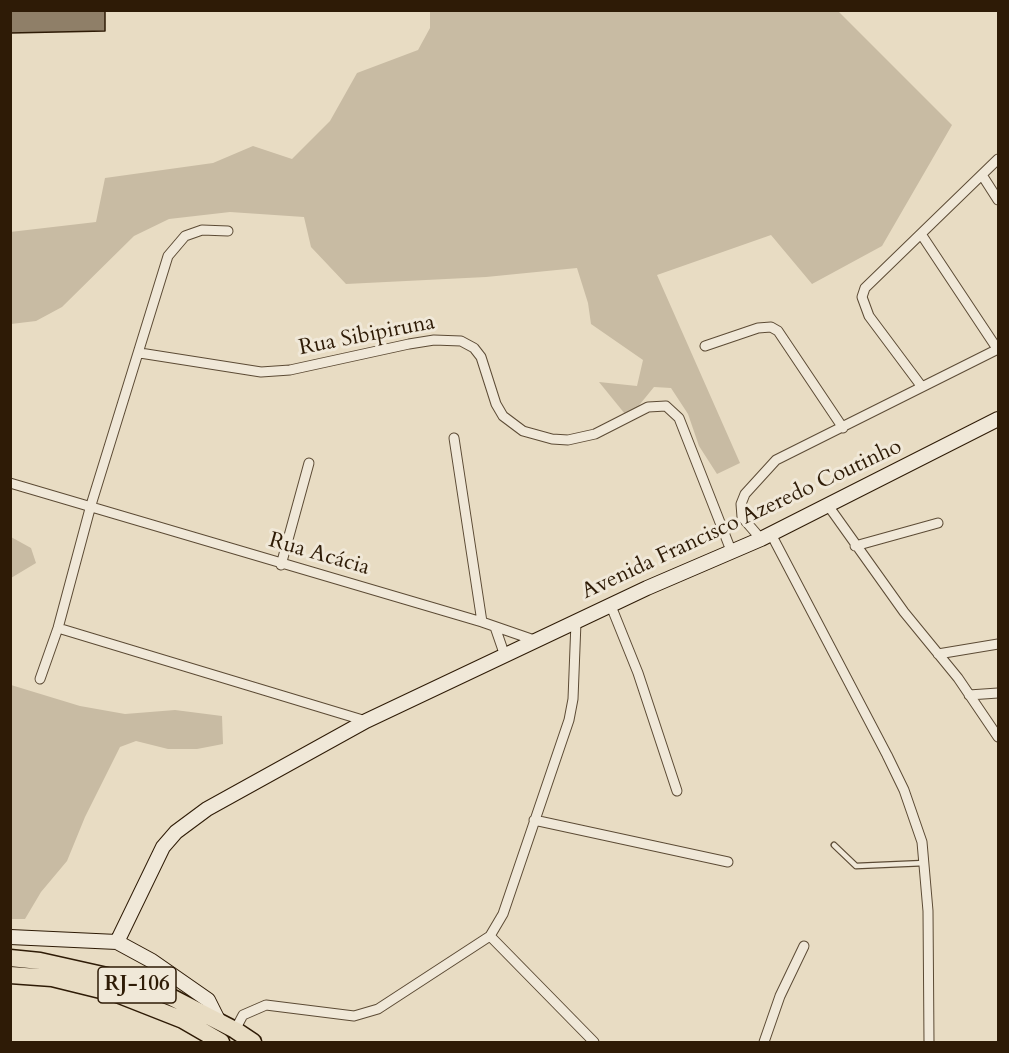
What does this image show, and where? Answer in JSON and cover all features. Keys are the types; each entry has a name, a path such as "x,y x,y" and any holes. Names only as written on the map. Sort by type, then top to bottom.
{"highway":[{"name":"RJ-106","path":"10,958 63,965 125,980 171,998 235,1030 253,1042"},
{"name":"RJ-106","path":"10,975 52,978 117,994 183,1020 221,1042"}],"main road":[{"name":"Avenida Francisco Azeredo Coutinho","path":"576,622 766,536 999,419"},
{"path":"117,942 152,866 176,832 207,809 366,721 576,622"},
{"path":"10,937 117,942 152,962 208,1000 219,1022"}],"street":[{"path":"922,387 869,316 862,297 865,288 999,159"},
{"path":"982,175 999,200"},
{"path":"40,679 58,628 91,505 140,353 168,256 185,236 201,230 228,231"},
{"path":"921,234 998,350 776,460 744,494 741,513 766,536 904,790 922,842 925,862 928,911 929,1042"},
{"path":"705,346 758,328 771,327 778,331 843,428"},
{"name":"Rua Sibipiruna","path":"140,353 230,369 261,372 290,370 409,344 460,341 474,348 481,357 496,404 503,416 523,431 552,440 568,440 595,434 648,407 666,406 679,418 732,552"},
{"path":"454,438 482,622"},
{"path":"281,565 309,463"},
{"name":"Rua Acácia","path":"10,483 91,505 281,565 482,622 537,641"},
{"path":"827,504 855,546 999,737"},
{"path":"855,546 938,523"},
{"path":"612,606 642,681 677,791"},
{"name":"Avenida Francisco Azeredo Coutinho","path":"235,1030 243,1015 266,1005 354,1016 378,1009 490,936 503,914 571,710 576,622"},
{"path":"495,627 505,656"},
{"path":"58,628 366,721"},
{"path":"938,654 999,644"},
{"path":"969,695 999,693"},
{"path":"534,820 728,862"},
{"path":"490,936 594,1042"},
{"path":"764,1042 780,996 804,946"}],"lane":[{"path":"834,845 856,866 925,862"}],"shaded area":[{"path":"430,11 838,11 952,125 882,246 812,284 771,235 657,275 740,463 717,474 699,446 688,414 671,388 654,387 636,409 625,414 599,382 637,386 643,360 591,324 588,303 577,268 486,277 346,284 311,247 304,217 230,212 169,219 134,236 62,307 36,321 11,324 10,232 96,222 105,178 213,163 253,146 292,159 330,121 357,73 418,50 430,28"},
{"path":"11,537 31,548 36,563 11,578"},
{"path":"11,685 80,706 125,714 175,710 222,716 223,744 197,749 168,749 136,741 120,747 85,817 67,861 41,892 25,919 11,919"}],"building":[{"path":"10,10 105,10 105,31 10,33"}]}
